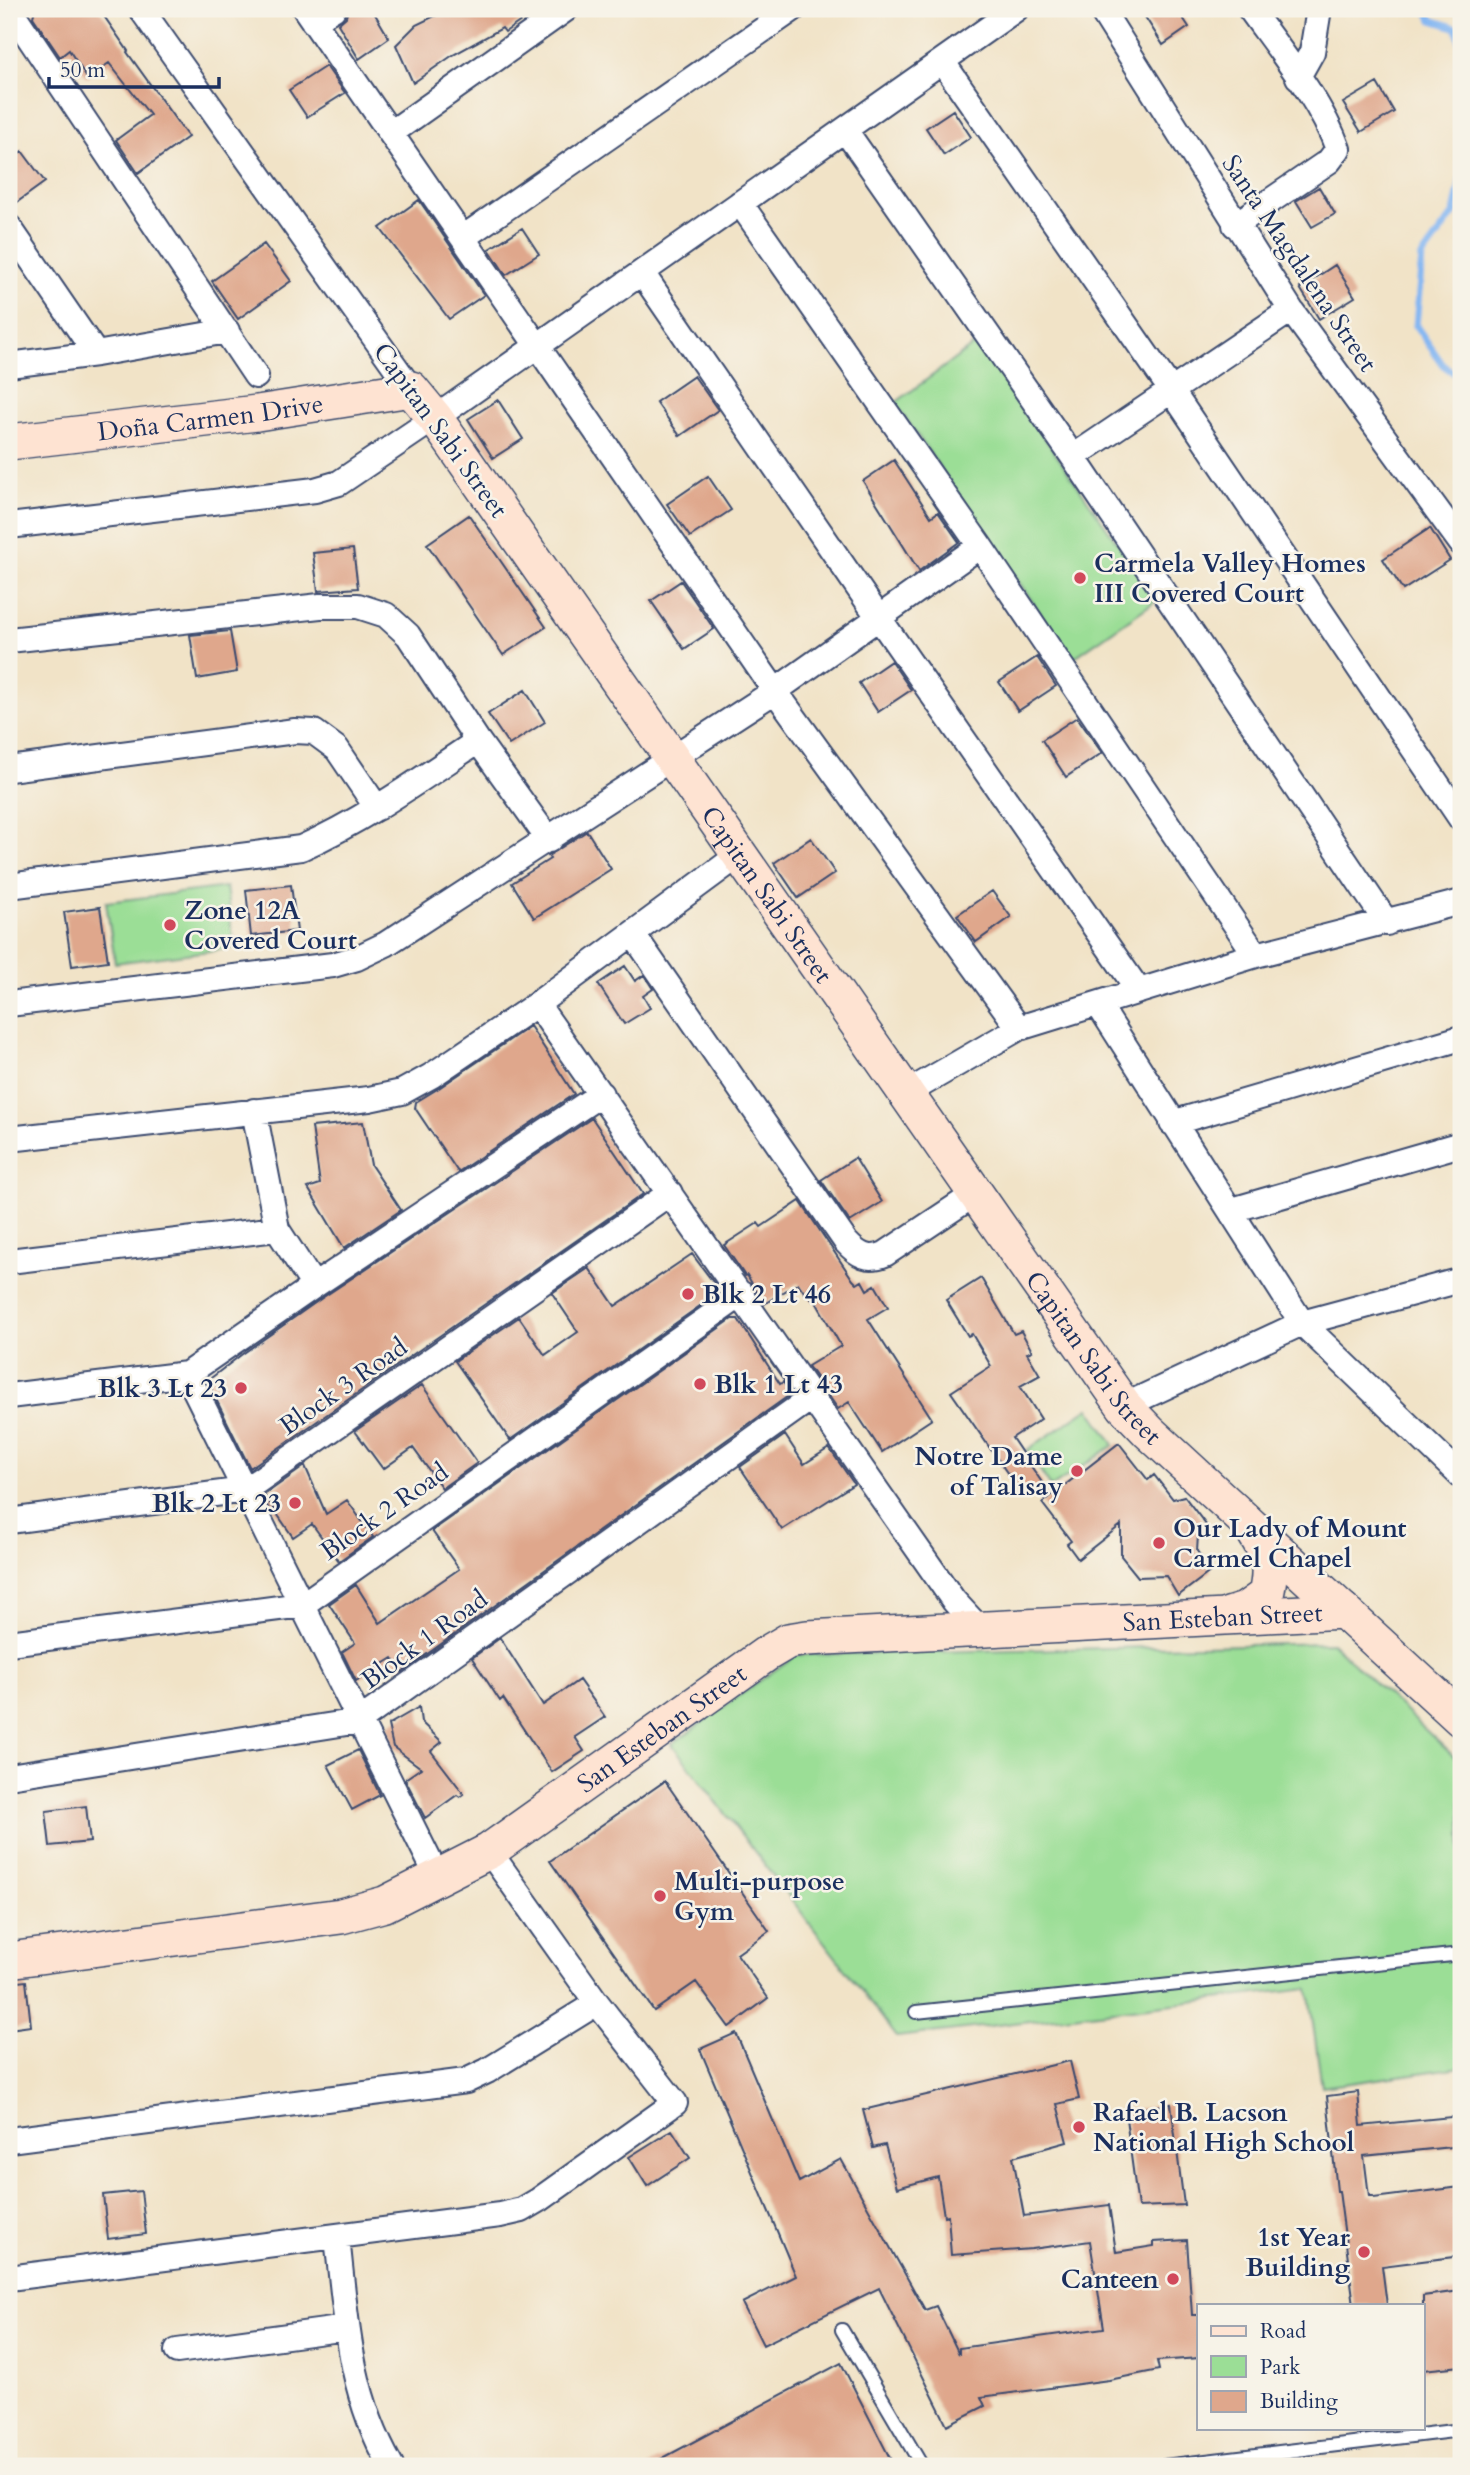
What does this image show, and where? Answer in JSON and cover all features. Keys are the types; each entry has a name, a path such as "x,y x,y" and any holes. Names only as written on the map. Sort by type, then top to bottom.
{"street":[{"path":"10,9 256,376"},
{"name":"Capitan Sabi Street","path":"141,9 435,418 1124,1406 1461,1719"},
{"path":"391,133 566,9"},
{"path":"464,237 793,9"},
{"path":"9,526 315,489 339,483 1016,9"},
{"name":"Santa Magdalena Street","path":"1101,9 1291,310 1461,543"},
{"path":"1235,225 1329,161 1338,149 1334,136 1298,77 1250,9"},
{"path":"1298,77 1312,52 1319,9"},
{"path":"317,13 391,133 775,691 1019,1028"},
{"path":"942,61 1171,390 1461,818"},
{"path":"845,130 1073,457 1387,923"},
{"path":"740,204 981,546 1256,956"},
{"path":"9,227 96,354"},
{"path":"642,273 1139,991"},
{"path":"1073,457 1291,310"},
{"path":"9,365 96,354 227,331"},
{"name":"Doña Carmen Drive","path":"9,442 257,413 411,388"},
{"path":"9,1004 332,965 357,958 386,944 673,759 981,546"},
{"path":"9,640 320,606 358,606 386,615 408,635 548,840"},
{"path":"9,769 295,731 314,732 337,749 377,808"},
{"path":"9,886 301,848 377,808 478,741"},
{"path":"9,1139 369,1099 402,1092 537,1004 739,855"},
{"path":"905,1094 1019,1028 1256,956 1461,902"},
{"path":"633,934 854,1251 866,1258 876,1258 975,1194"},
{"path":"537,1004 954,1601 979,1628"},
{"path":"1098,1004 1302,1323 1458,1466"},
{"path":"1172,1123 1461,1038"},
{"path":"9,1396 187,1374 601,1094"},
{"path":"254,1111 278,1230 314,1286"},
{"path":"1232,1210 1461,1144"},
{"name":"Block 3 Road","path":"9,1521 245,1490 670,1193"},
{"path":"9,1261 278,1230"},
{"path":"1124,1406 1302,1323 1461,1280"},
{"name":"Block 2 Road","path":"9,1643 302,1605 742,1294"},
{"path":"187,1374 438,1878"},
{"name":"Block 1 Road","path":"9,1776 359,1721 811,1398"},
{"path":"1220,1617 1245,1610 1266,1595 1271,1573 1265,1548 1250,1525"},
{"name":"San Esteban Street","path":"9,1959 341,1916 385,1904 489,1851 766,1654 788,1642 807,1638 979,1628 1344,1611"},
{"path":"9,2278 500,2216 522,2210 539,2200 675,2103 597,2003 489,1851"},
{"path":"9,2140 466,2081 487,2071 597,2003"},
{"path":"337,2237 347,2328 362,2402 374,2437 391,2466"},
{"path":"177,2351 347,2328"}],"lane":[{"path":"916,2011 1461,1954"},
{"path":"842,2330 922,2466"},
{"path":"1164,2466 1461,2430"}],"green space":[{"path":"978,342 1157,600 1072,659 895,403"},
{"name":"Zone 12A Covered Court","path":"226,887 234,948 115,963 106,902"},
{"path":"1089,1408 1114,1445 1051,1487 1027,1450"},
{"path":"1332,1643 1461,1763 1461,2067 1322,2087 1308,1988 897,2037 672,1744 796,1655"}],"building":[{"path":"35,9 99,9 188,137 138,173 116,140 150,115 109,63 87,78 69,50 60,57 33,17"},
{"path":"348,9 372,9 389,38 359,59 338,24 346,17"},
{"path":"449,9 514,9 521,21 505,32 502,28 453,55 413,83 396,45 416,25"},
{"path":"1140,9 1177,9 1189,27 1163,45"},
{"path":"326,66 345,93 307,117 289,90"},
{"path":"1377,83 1394,112 1361,132 1343,103"},
{"path":"953,110 971,137 944,155 926,128"},
{"path":"22,151 45,182 9,208 9,161"},
{"path":"1319,187 1335,214 1312,227 1296,201"},
{"path":"419,200 484,295 449,319 380,228"},
{"path":"522,228 539,254 506,275 489,249"},
{"path":"264,244 291,281 238,319 212,281"},
{"path":"1335,265 1355,297 1319,319 1300,288"},
{"path":"694,376 718,410 680,436 656,402"},
{"path":"498,400 523,439 493,458 468,419"},
{"path":"894,460 931,517 938,512 959,542 919,571 863,481"},
{"path":"708,476 731,510 690,537 667,504"},
{"path":"469,515 546,627 503,655 427,544"},
{"path":"1430,528 1450,560 1403,590 1383,559"},
{"path":"353,549 358,588 318,591 313,553"},
{"path":"681,581 714,629 684,649 651,601"},
{"path":"230,631 237,672 197,679 190,635"},
{"path":"1037,657 1056,686 1018,711 999,682"},
{"path":"891,661 911,690 878,712 859,683"},
{"path":"525,690 545,722 509,745 488,714"},
{"path":"1077,717 1102,753 1066,777 1042,740"},
{"path":"587,831 611,869 534,918 512,883"},
{"path":"811,838 835,873 798,898 774,863"},
{"path":"291,885 297,931 251,936 246,890"},
{"path":"992,891 1011,917 976,942 957,915"},
{"path":"100,907 108,961 72,966 64,912"},
{"path":"625,966 635,981 644,975 653,989 643,996 650,1008 624,1024 598,984"},
{"path":"530,1026 574,1094 458,1172 415,1108 416,1102"},
{"path":"592,1118 643,1194 250,1468 207,1381 322,1298"},
{"path":"363,1122 371,1165 401,1210 344,1248 308,1188 320,1184 312,1127"},
{"path":"855,1158 882,1202 850,1222 821,1180"},
{"path":"800,1201 853,1280 857,1284 862,1281 867,1290 875,1285 888,1307 868,1319 932,1419 882,1452 849,1402 838,1409 808,1366 841,1346 815,1300 813,1301 808,1293 806,1295 798,1283 764,1304 747,1275 745,1276 724,1245 758,1223 761,1227"},
{"path":"692,1254 716,1286 714,1296 510,1440 455,1361 519,1317 545,1355 578,1332 552,1293 589,1268 615,1306"},
{"path":"981,1278 1014,1334 1021,1331 1032,1351 1027,1353 1040,1375 1020,1386 1041,1419 1012,1438 1043,1484 1024,1497 951,1392 991,1366 972,1334 968,1336 946,1300"},
{"path":"732,1319 738,1319 780,1384 783,1382 791,1394 402,1672 393,1658 356,1681 342,1652 355,1643 329,1604 356,1585 380,1623 459,1569 432,1531"},
{"path":"422,1385 477,1463 442,1488 413,1448 383,1469 355,1431"},
{"path":"785,1435 804,1464 829,1448 854,1484 782,1530 740,1467"},
{"path":"1119,1443 1148,1480 1154,1475 1173,1499 1184,1496 1209,1529 1198,1535 1197,1551 1211,1571 1178,1596 1166,1576 1138,1577 1121,1556 1121,1525 1078,1559 1067,1544 1071,1541 1042,1503"},
{"path":"305,1466 326,1514 347,1500 373,1537 339,1561 312,1524 293,1537 264,1495"},
{"path":"500,1638 543,1705 579,1680 605,1717 575,1737 584,1751 552,1772 503,1698 500,1701 472,1658"},
{"path":"419,1707 421,1722 442,1742 431,1751 464,1794 460,1797 457,1795 425,1818 405,1779 421,1768 393,1747 388,1725"},
{"path":"358,1750 380,1795 352,1810 328,1765"},
{"name":"Multi-purpose Gym","path":"665,1781 769,1931 737,1954 768,1998 729,2027 696,1982 654,2011 550,1861"},
{"path":"86,1806 90,1842 50,1846 46,1811"},
{"path":"26,1981 31,2026 9,2029 9,1983"},
{"path":"736,2033 799,2182 841,2159 925,2310 936,2306 959,2354 959,2348 1104,2328 1090,2241 1032,2249 951,2255 948,2215 944,2216 938,2177 897,2188 885,2145 873,2148 863,2110 1070,2061 1079,2099 1057,2104 1067,2142 1013,2157 1024,2216 1109,2205 1116,2252 1154,2246 1154,2242 1187,2240 1192,2315 1197,2315 1197,2358 1157,2361 1159,2370 1109,2380 981,2397 985,2406 947,2425 879,2288 763,2345 742,2303 796,2276 700,2049"},
{"path":"1358,2092 1361,2126 1461,2116 1461,2146 1364,2156 1369,2196 1374,2198 1461,2187 1461,2256 1382,2266 1387,2304 1354,2304 1337,2191 1327,2096"},
{"path":"1171,2104 1184,2205 1138,2207 1125,2111"},
{"path":"672,2130 690,2158 647,2186 629,2157"},
{"path":"141,2191 146,2234 108,2239 103,2195"},
{"path":"1461,2291 1461,2366 1424,2370 1423,2296"},
{"path":"841,2363 894,2466 648,2466"}],"waterway":[{"path":"1427,9 1432,20 1457,28 1461,45"},
{"path":"1461,180 1454,213 1422,257 1416,326 1443,365 1461,378"}],"place":[{"name":"Carmela Valley Homes III Covered Court","path":"1080,578"},
{"name":"Zone 12A Covered Court","path":"170,925"},
{"name":"Blk 2 Lt 46","path":"688,1294"},
{"name":"Blk 1 Lt 43","path":"700,1384"},
{"name":"Blk 3 Lt 23","path":"241,1388"},
{"name":"Notre Dame of Talisay","path":"1077,1471"},
{"name":"Blk 2 Lt 23","path":"295,1503"},
{"name":"Our Lady of Mount Carmel Chapel","path":"1159,1543"},
{"name":"Multi-purpose Gym","path":"660,1896"},
{"name":"Rafael B. Lacson National High School","path":"1079,2127"},
{"name":"1st Year Building","path":"1364,2252"},
{"name":"Canteen","path":"1173,2279"}]}
